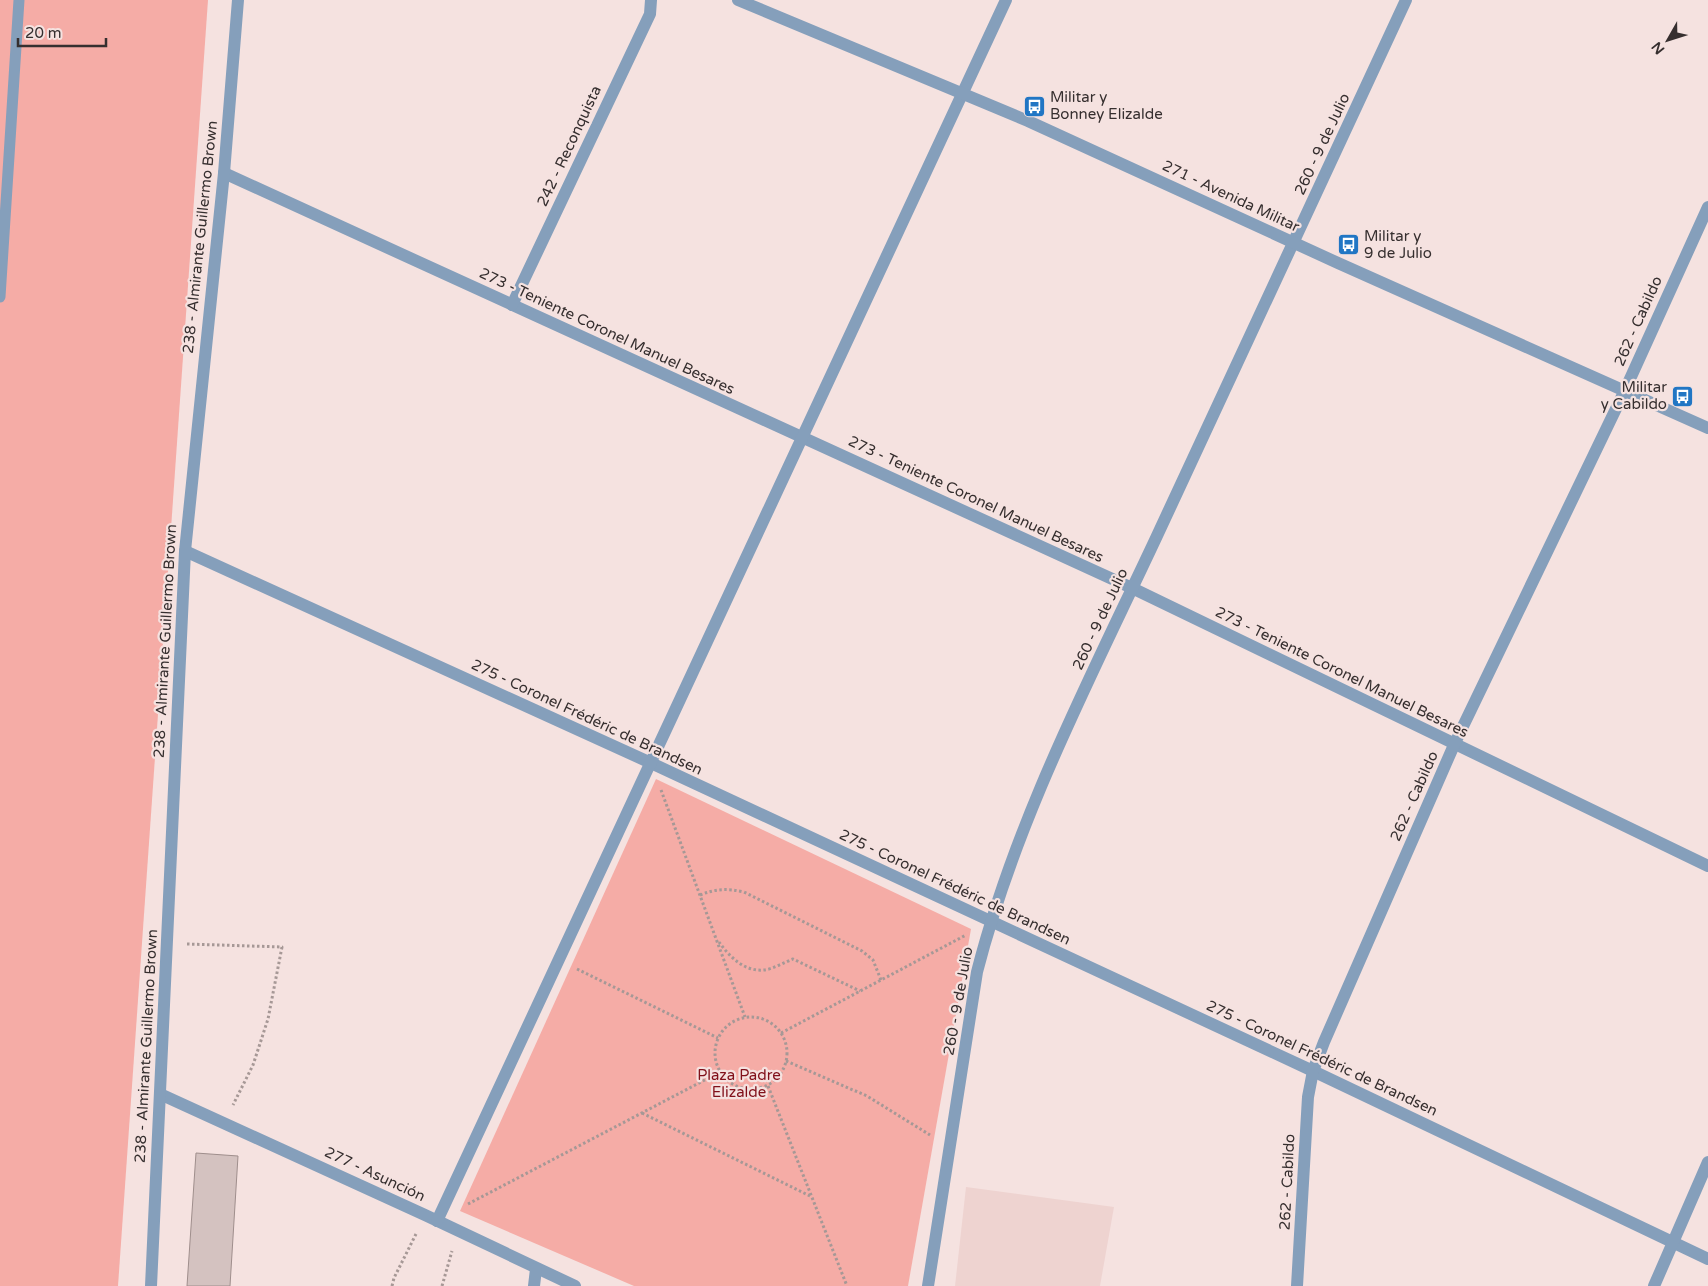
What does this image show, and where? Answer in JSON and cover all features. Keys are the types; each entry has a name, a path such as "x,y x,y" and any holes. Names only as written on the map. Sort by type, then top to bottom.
{"street":[{"name":"238 - Almirante Guillermo Brown","path":"151,1286 185,551 224,173 238,0"},
{"name":"242 - Reconquista","path":"512,305 650,14 651,0"},
{"name":"271 - Avenida Militar","path":"738,0 1028,121 1294,243 1708,428"},
{"path":"431,1218 558,960 1006,0"},
{"name":"260 - 9 de Julio","path":"928,1286 977,972 990,922 1050,763 1406,0"},
{"name":"273 - Teniente Coronel Manuel Besares","path":"224,173 1132,588 1708,866"},
{"name":"262 - Cabildo","path":"1297,1286 1308,1097 1314,1071 1328,1033 1454,745 1625,390 1708,207"},
{"name":"275 - Coronel Frédéric de Brandsen","path":"185,551 651,763 1314,1071 1708,1258"},
{"name":"277 - Asunción","path":"160,1094 575,1286"},
{"path":"1654,1286 1708,1162"},
{"path":"534,1286 536,1269"}],"lane":[{"path":"0,297 6,113 19,0"}],"path":[{"path":"651,763 745,1017"},
{"path":"700,895 721,889 744,892 862,952 873,960 881,980"},
{"path":"781,1033 990,922"},
{"path":"715,936 727,954 739,963 752,969 764,970 793,958 860,991"},
{"path":"167,944 282,947 268,1019 253,1065 224,1123"},
{"path":"558,960 718,1038"},
{"path":"745,1017 756,1017 768,1021 781,1033 787,1045 786,1062 782,1072 768,1086 757,1089 741,1088 727,1081 720,1072 715,1061 714,1052 718,1038 729,1024 745,1017"},
{"path":"786,1062 867,1096 950,1148"},
{"path":"392,1286 394,1278 431,1218 720,1072"},
{"path":"768,1086 847,1286"},
{"path":"642,1113 811,1196"},
{"path":"442,1286 458,1232"}],"shaded area":[{"path":"966,1187 1114,1207 1100,1286 955,1286"}],"green space":[{"path":"0,0 208,0 118,1286 0,1286"},
{"name":"Plaza Padre Elizalde","path":"656,779 971,929 908,1286 634,1286 460,1211"}],"building":[{"path":"196,1153 238,1156 230,1286 187,1286"}],"place":[{"name":"Militar y Bonney Elizalde","path":"1034,106"},
{"name":"Militar y 9 de Julio","path":"1348,245"},
{"name":"Militar y Cabildo","path":"1683,396"}]}
